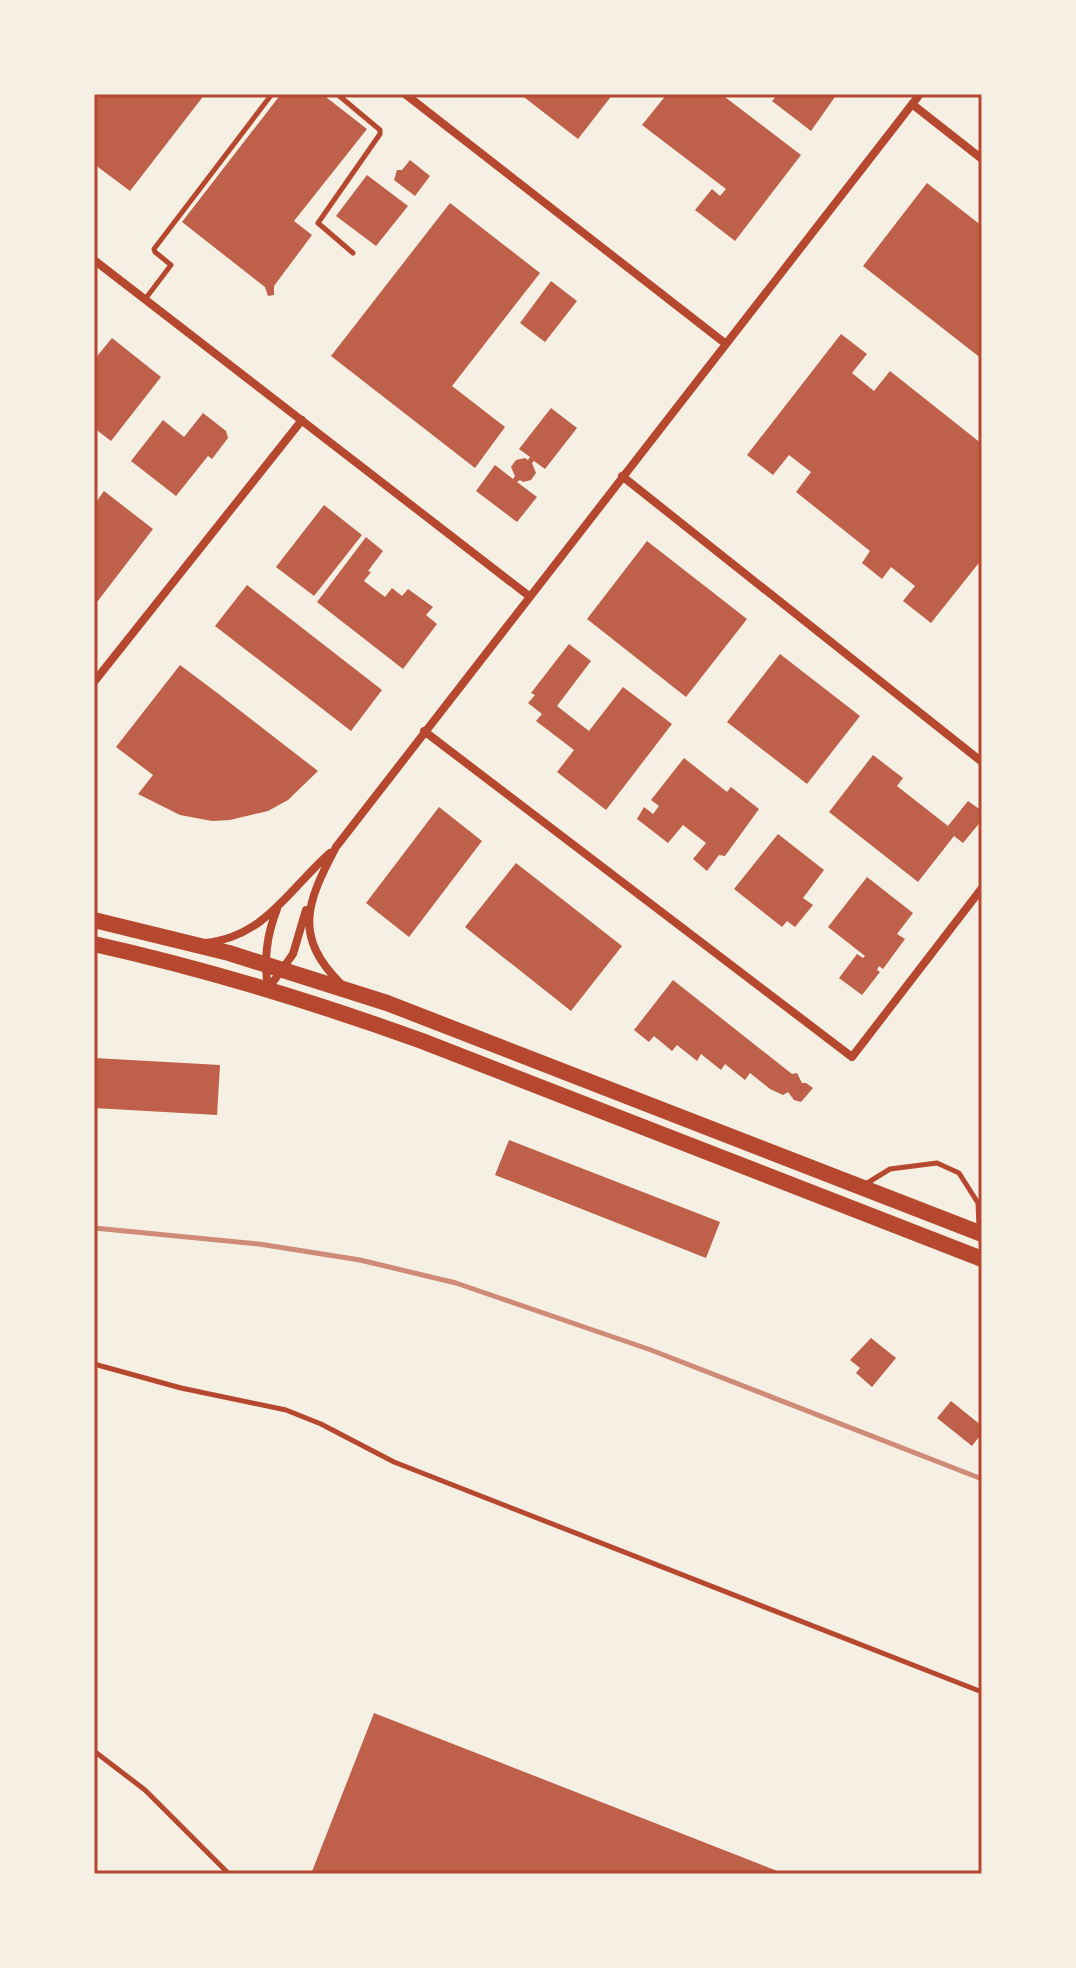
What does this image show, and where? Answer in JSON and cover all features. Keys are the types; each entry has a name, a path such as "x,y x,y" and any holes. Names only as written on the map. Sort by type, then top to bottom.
{"main road":[{"path":"94,920 193,944 346,989 981,1234"},
{"path":"94,944 215,974 329,1008 449,1051 982,1259"}],"street":[{"path":"405,94 726,344"},
{"path":"193,944 238,936 258,925 336,847 920,94"},
{"path":"912,104 982,159"},
{"path":"96,264 146,298 529,596"},
{"path":"94,682 302,420"},
{"path":"622,476 982,762"},
{"path":"424,731 852,1057 982,888"},
{"path":"268,989 293,954 311,898 336,847"},
{"path":"311,898 310,936 318,957 346,989"},
{"path":"268,989 264,964 268,933 277,908"}],"lane":[{"path":"146,298 171,265 154,249 272,94"},
{"path":"337,94 380,130 319,220 324,230 353,253"},
{"path":"860,1187 890,1169 937,1163 959,1173 978,1203 981,1234"},
{"path":"94,1364 181,1388 301,1415 394,1462 982,1692"},
{"path":"94,1751 145,1790 229,1874"}],"building":[{"path":"94,94 205,94 130,191 94,164"},
{"path":"281,94 322,94 367,129 294,221 312,235 274,286 274,295 268,296 265,287 182,222"},
{"path":"520,94 613,94 578,139"},
{"path":"667,94 721,94 801,155 735,241 695,210 712,189 720,196 726,189 642,125"},
{"path":"778,94 837,94 811,131 772,101"},
{"path":"410,160 430,176 415,196 394,180 397,170 402,170"},
{"path":"367,175 408,206 376,246 336,216"},
{"path":"927,183 982,226 982,359 863,266"},
{"path":"450,203 540,273 452,386 505,427 475,468 331,356"},
{"path":"551,281 577,301 545,342 520,323"},
{"path":"841,334 867,354 852,373 874,391 890,371 982,444 982,559 931,623 903,601 915,586 891,567 882,579 862,563 870,551 796,492 811,472 789,455 773,475 747,455"},
{"path":"112,338 161,377 111,441 94,428 94,360"},
{"path":"551,408 577,428 545,469 534,461 536,473 531,480 517,482 537,497 517,522 476,491 495,465 513,479 515,476 511,467 516,460 528,460 530,457 519,449"},
{"path":"203,413 226,431 228,438 212,459 208,456 176,496 131,461 163,420 184,437"},
{"path":"104,491 153,529 94,606 94,505"},
{"path":"324,505 362,535 314,596 276,567"},
{"path":"366,537 383,551 364,581 385,597 392,588 402,596 408,589 433,607 426,615 437,624 403,669 317,602"},
{"path":"647,541 747,619 686,697 587,619"},
{"path":"247,585 382,690 351,731 215,626"},
{"path":"569,644 591,661 557,706 589,731 623,687 672,724 606,810 557,772 574,750 536,721 542,714 528,703 535,695 531,693"},
{"path":"780,654 860,716 807,784 727,722"},
{"path":"180,665 318,771 288,800 268,811 230,820 212,821 180,815 138,794 153,775 116,747"},
{"path":"873,755 903,778 897,786 948,826 968,801 982,811 982,820 963,843 954,836 918,882 829,812"},
{"path":"684,758 727,792 731,787 759,809 725,856 719,855 707,871 693,859 706,843 683,825 668,843 637,819 644,807 653,814 659,806 651,800"},
{"path":"439,807 482,841 409,937 366,903"},
{"path":"778,834 824,870 803,898 813,905 795,927 787,921 782,927 734,889"},
{"path":"516,863 622,946 571,1011 465,927"},
{"path":"867,877 913,913 897,934 905,939 883,969 879,966 877,970 880,972 862,995 839,978 857,954 863,958 865,956 828,927"},
{"path":"673,980 792,1074 797,1073 802,1083 813,1088 801,1102 794,1100 788,1092 783,1095 770,1089 750,1073 745,1080 725,1064 721,1070 701,1054 697,1061 677,1045 672,1051 654,1036 649,1042 634,1030"},
{"path":"94,1058 220,1065 217,1115 94,1108"},
{"path":"509,1140 720,1222 706,1258 495,1175"},
{"path":"871,1338 896,1358 872,1387 856,1373 860,1368 850,1360"},
{"path":"951,1401 982,1426 982,1433 972,1446 937,1418"},
{"path":"374,1713 785,1874 311,1874"}],"railway":[{"path":"94,1228 259,1244 360,1260 456,1283 651,1350 982,1479"}]}
